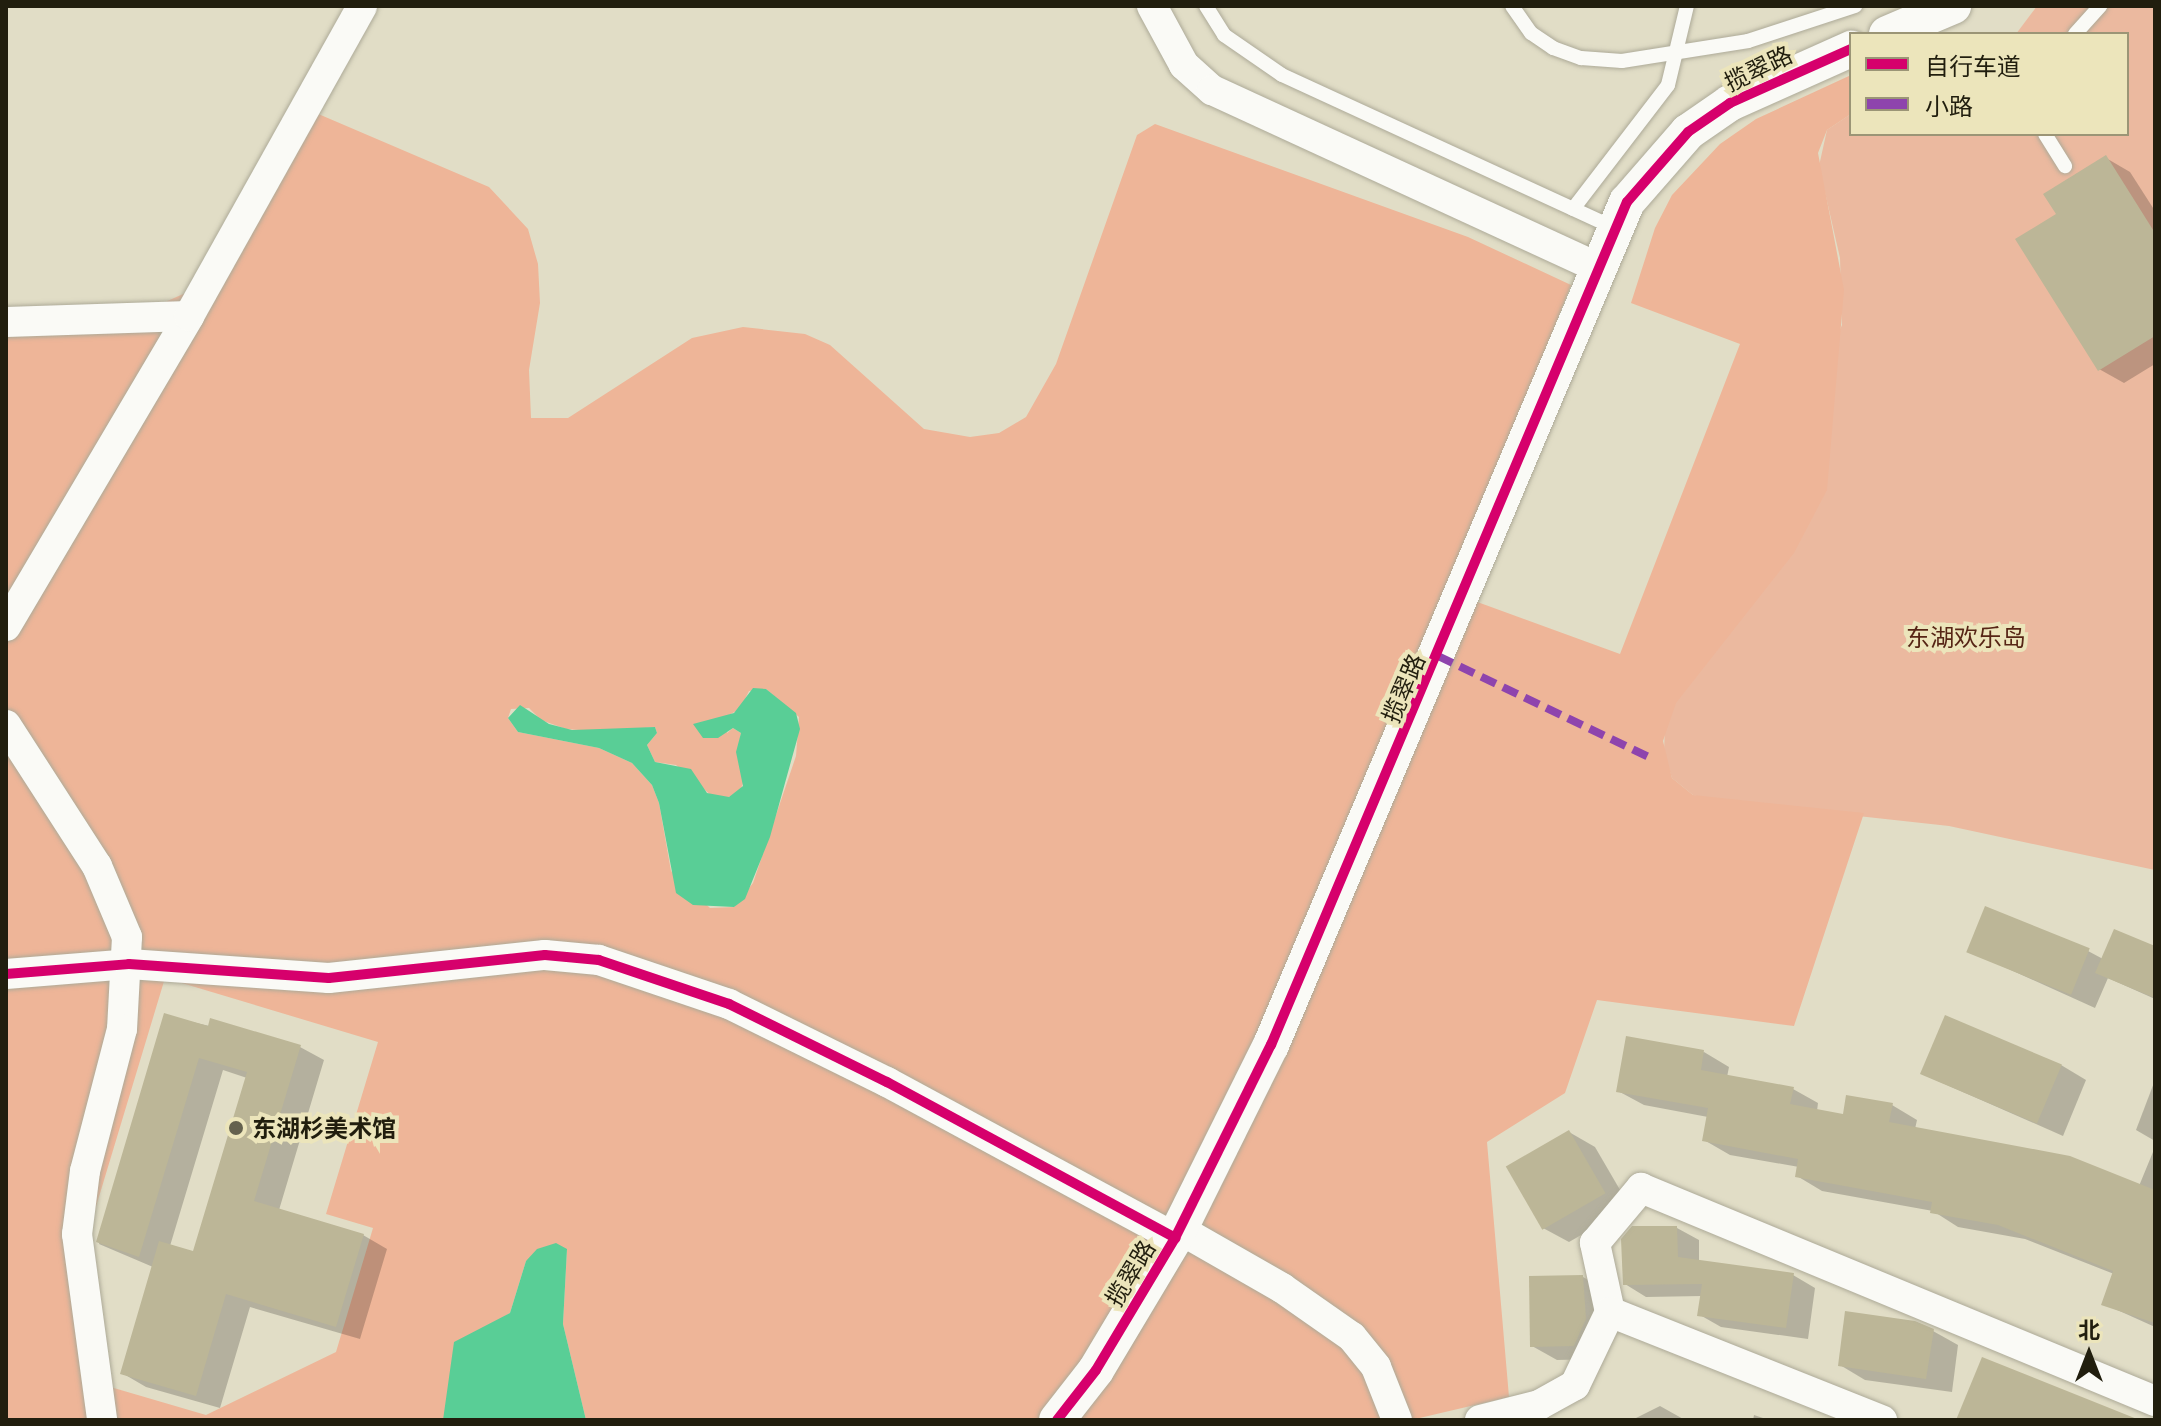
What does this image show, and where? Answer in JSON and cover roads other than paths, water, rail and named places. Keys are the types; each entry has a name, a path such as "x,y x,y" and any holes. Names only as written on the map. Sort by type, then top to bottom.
{"street":[{"path":"6,626 189,316 362,6"},
{"path":"1152,6 1184,65 1212,90 1596,267"},
{"path":"1892,32 1953,6"},
{"name":"揽翠路","path":"1057,1420 1096,1370 1177,1233 1271,1045 1438,656 1613,227 1650,171 1688,132 1754,89 1849,50"},
{"path":"6,322 189,316"},
{"path":"6,725 117,905 129,964 122,1029 85,1171 77,1234 102,1420"},
{"path":"6,974 129,964 329,978 545,955 599,960 729,1004 887,1082 1282,1288 1352,1337 1376,1367 1397,1420"},
{"path":"1480,1420 1539,1405 1575,1385 1610,1312 1595,1243 1641,1188 2155,1401"},
{"path":"1610,1312 1828,1410 1882,1420"}],"lane":[{"path":"1206,6 1224,35 1282,75 1613,227"},
{"path":"1512,6 1540,40 1581,58 1622,61 1679,54 1776,33 1855,6"},
{"path":"1573,209 1668,85 1679,54 1687,6"},
{"path":"2077,32 2100,6"},
{"path":"2046,136 2065,166"}],"place":[{"name":"东湖杉美术馆","path":"236,1128"}],"park label":[{"name":"东湖欢乐岛","path":"1966,637"}]}
